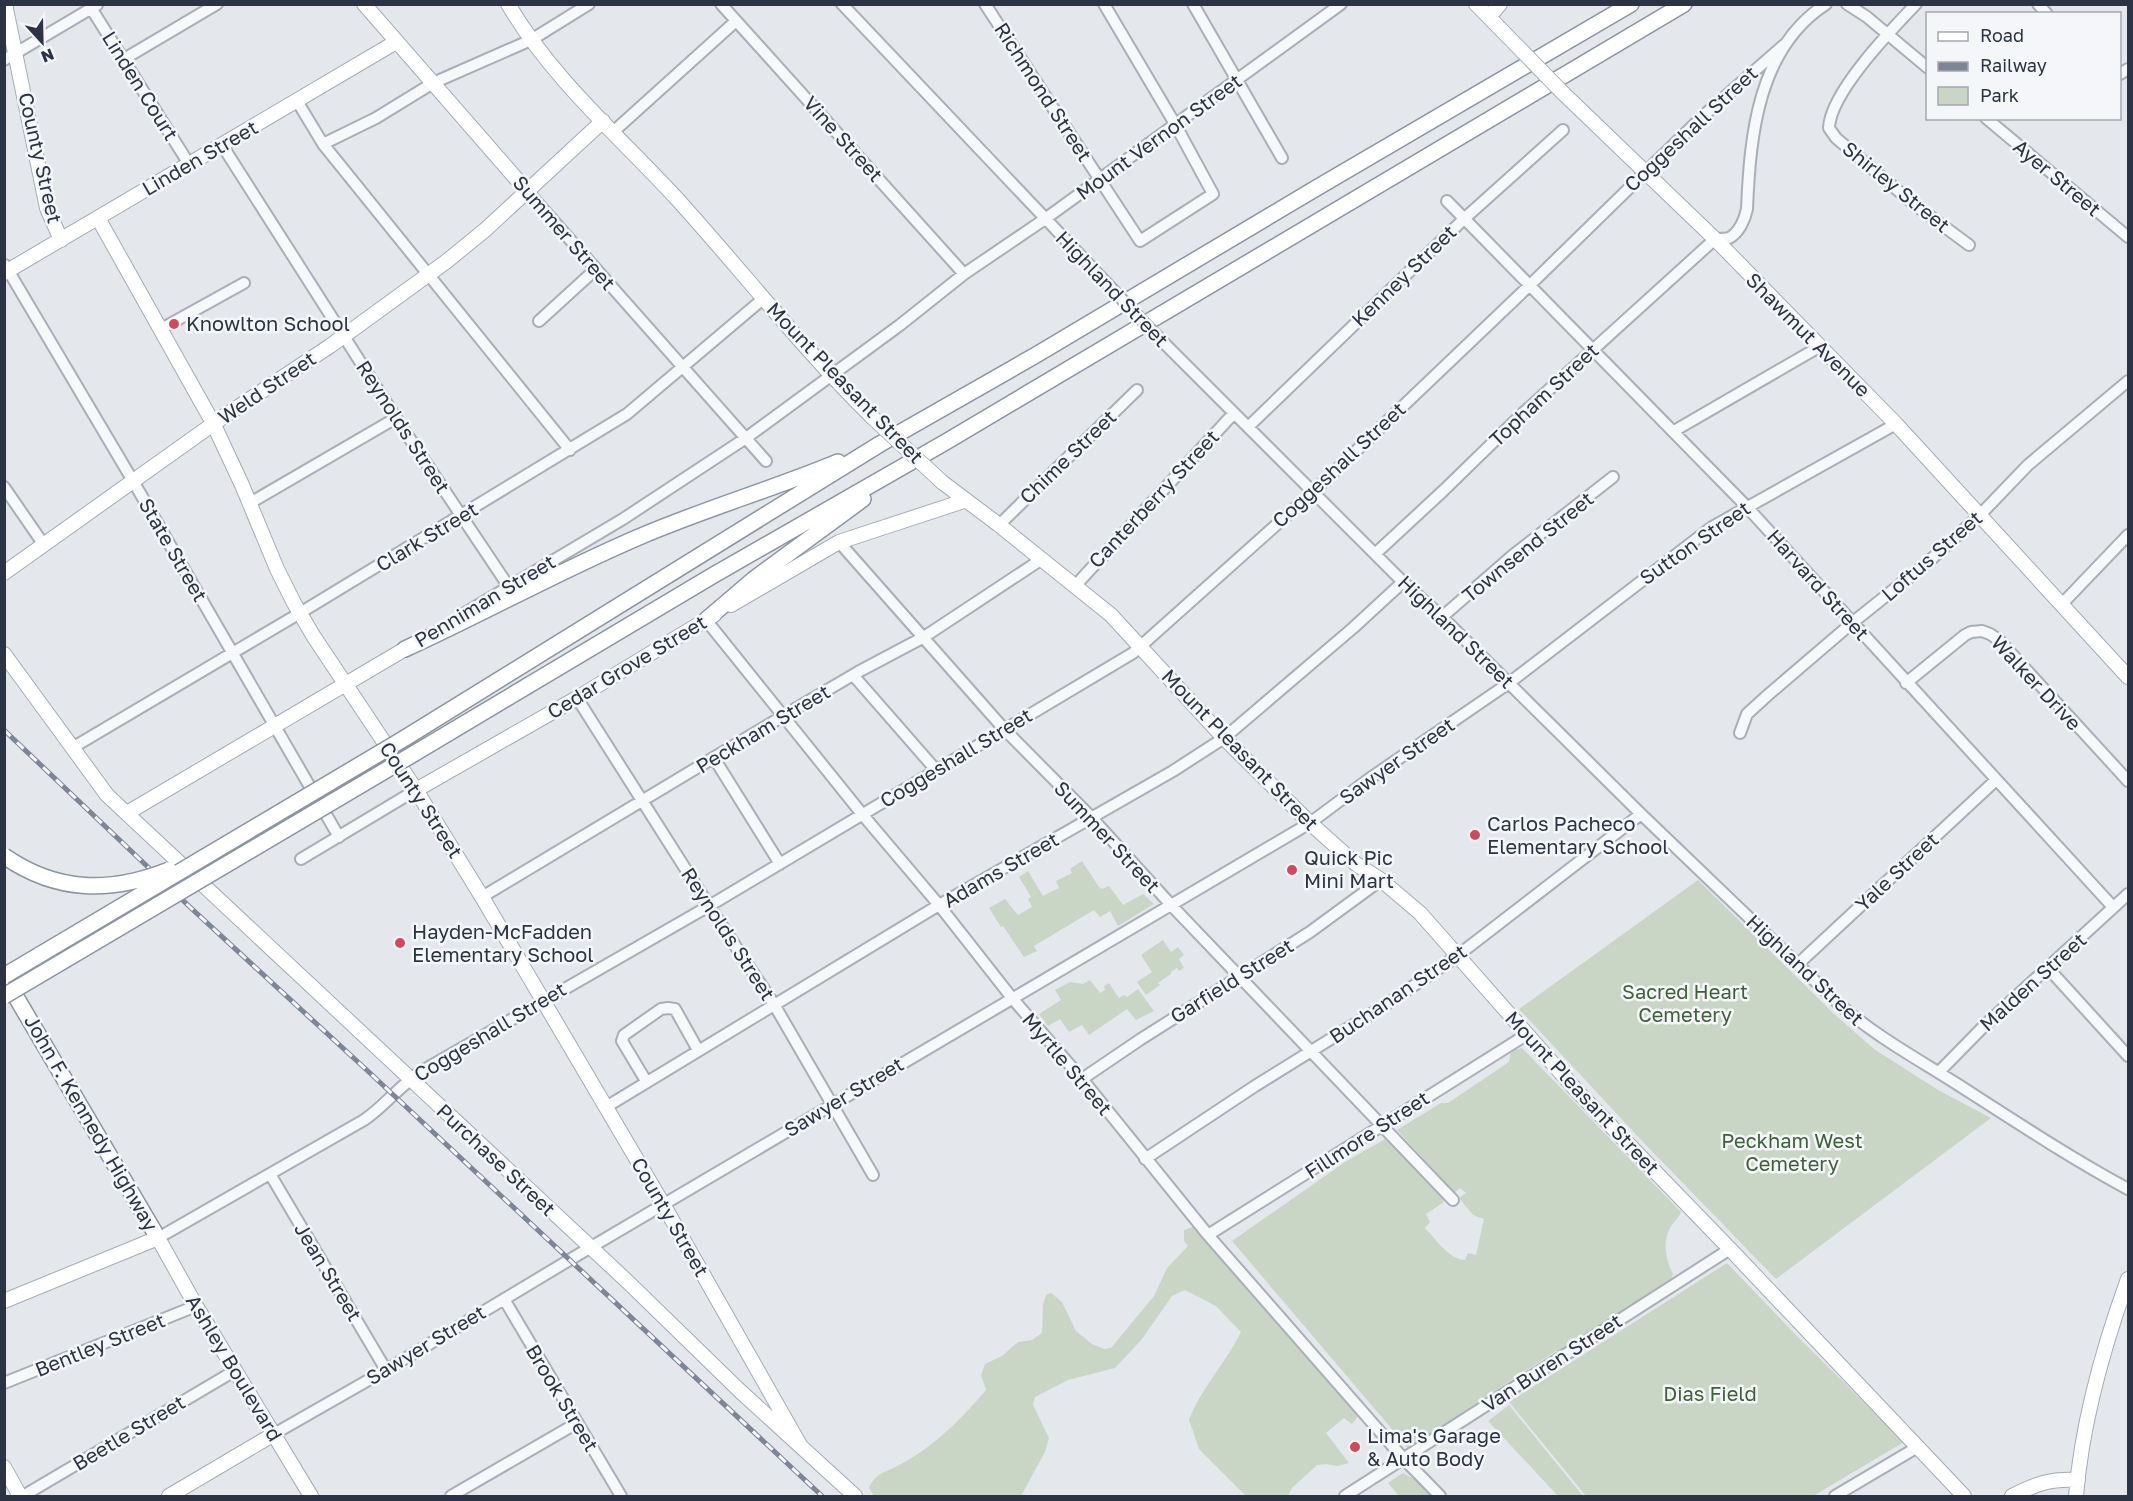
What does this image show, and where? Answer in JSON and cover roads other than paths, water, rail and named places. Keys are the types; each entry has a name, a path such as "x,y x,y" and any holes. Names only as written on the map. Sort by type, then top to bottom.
{"highway":[{"path":"4,977 405,738 880,444 1036,355 1631,4"},
{"path":"4,996 712,576 904,467 1684,4"},
{"path":"405,649 620,545 684,519 784,484 880,444"},
{"path":"706,620 782,557 904,467"},
{"path":"4,856 27,870 59,882 101,887 130,883 154,876 234,840"},
{"name":"John F. Kennedy Highway","path":"4,977 158,1238"}],"main road":[{"name":"County Street","path":"5,4 10,56 47,207 61,240"},
{"name":"Summer Street","path":"364,4 527,191"},
{"name":"Mount Pleasant Street","path":"508,4 531,40 553,68 695,219 832,375 872,417 964,501 999,525 1111,615 1224,738 1310,823 1356,864 1381,880 1420,913 1593,1108 1730,1249 1964,1497"},
{"name":"Shawmut Avenue","path":"1476,4 1563,93 1714,239 1896,424 2062,604 2126,668"},
{"path":"1489,17 1500,4"},
{"name":"Linden Street","path":"6,269 61,240 396,42"},
{"name":"Weld Street","path":"4,573 213,423 345,335 429,275 473,241 527,191 608,127"},
{"name":"County Street","path":"98,218 213,423 250,503 280,576 300,613 416,790 482,897 663,1204 800,1445"},
{"name":"Cedar Grove Street","path":"416,790 577,698 840,542 964,501"},
{"name":"Penniman Street","path":"127,813 405,649"},
{"name":"Purchase Street","path":"4,654 103,790 855,1497"},
{"name":"Coggeshall Street","path":"4,1301 158,1238"},
{"name":"Ashley Boulevard","path":"158,1238 196,1306 311,1497"},
{"path":"2076,1497 2086,1429 2097,1378 2128,1279"},
{"path":"740,1391 761,1375"},
{"name":"Sawyer Street","path":"169,1497 274,1434"},
{"path":"5,1468 22,1497"},
{"path":"2012,1497 2047,1481 2078,1480"}],"street":[{"path":"124,59 217,4"},
{"path":"322,144 369,123 433,83 531,40 589,4"},
{"name":"Vine Street","path":"721,4 964,274"},
{"name":"Highland Street","path":"842,4 1156,335 1403,582 1443,617 1641,814 1862,1024 1898,1049 2128,1189"},
{"name":"Richmond Street","path":"985,4 1140,240 1213,194 1175,124"},
{"path":"1104,4 1175,124"},
{"path":"1193,4 1282,158"},
{"name":"Mount Vernon Street","path":"832,375 964,274 1100,180 1341,4"},
{"path":"1784,45 1811,15 1826,4"},
{"path":"1847,4 1867,17 1926,66"},
{"path":"1888,36 1916,4"},
{"path":"10,56 94,6"},
{"name":"Linden Court","path":"94,6 189,164"},
{"path":"608,127 736,21"},
{"name":"Shirley Street","path":"1888,36 1842,93 1832,113 1829,128 1836,138 1906,197 1969,245"},
{"name":"Coggeshall Street","path":"158,1238 370,1116 410,1078 709,906 1141,647 1313,492 1531,284 1592,222 1646,173 1702,116 1784,45"},
{"name":"Topham Street","path":"1375,554 1592,349 1714,239 1730,238 1745,219 1755,124 1769,76 1784,45"},
{"path":"297,101 322,144 570,450"},
{"name":"Ayer Street","path":"1988,120 2127,232"},
{"name":"Kenney Street","path":"1248,427 1465,218 1563,130"},
{"name":"Reynolds Street","path":"222,145 396,418 509,587"},
{"name":"Summer Street","path":"527,191 766,461"},
{"name":"Harvard Street","path":"1447,201 1531,284 1746,507 2113,907"},
{"name":"State Street","path":"6,269 133,481 339,837"},
{"path":"539,321 596,269"},
{"path":"161,330 244,283"},
{"name":"Clark Street","path":"72,747 300,613 627,414 764,298"},
{"path":"1674,431 1819,347"},
{"name":"Penniman Street","path":"405,649 623,519 746,438 832,375"},
{"name":"Loftus Street","path":"1740,733 1747,714 1852,623 1927,563 2028,465 2128,381"},
{"name":"Chime Street","path":"999,525 1137,390"},
{"name":"Canterberry Street","path":"1075,586 1234,413"},
{"path":"250,503 396,418"},
{"name":"Sutton Street","path":"1509,683 1712,527 1896,424"},
{"name":"Townsend Street","path":"1443,617 1512,556 1613,477"},
{"path":"4,487 44,545"},
{"path":"2062,604 2128,535"},
{"name":"Summer Street","path":"840,542 1004,729 1092,818 1172,906 1383,1124 1453,1200"},
{"name":"Peckham Street","path":"482,897 783,716 853,675 924,638 1042,560"},
{"name":"Adams Street","path":"606,1107 939,905 1173,771 1224,738 1353,628 1403,582"},
{"name":"Myrtle Street","path":"706,620 1012,998 1082,1079 1145,1160 1403,1458 1440,1497"},
{"name":"Walker Drive","path":"1906,683 1965,635 1976,631 1986,632 2007,648 2128,781"},
{"path":"853,675 936,770"},
{"name":"Sawyer Street","path":"274,1434 1310,823 1369,779 1509,683"},
{"name":"Reynolds Street","path":"577,698 775,1006 873,1174"},
{"path":"714,758 780,864"},
{"name":"Yale Street","path":"1798,964 1996,780"},
{"name":"Cedar Grove Street","path":"302,859 416,790"},
{"name":"Buchanan Street","path":"1145,1160 1255,1086 1387,1004 1457,956 1641,814"},
{"name":"Garfield Street","path":"1082,1079 1310,932 1381,880"},
{"name":"Malden Street","path":"1939,1072 1985,1025 2128,894"},
{"path":"2048,968 2128,1056"},
{"path":"646,1081 622,1041 624,1035 661,1010 668,1008 675,1010 698,1050"},
{"name":"Fillmore Street","path":"1208,1235 1291,1185 1383,1124 1526,1035"},
{"path":"2119,1045 2128,1036"},
{"name":"Jean Street","path":"270,1174 386,1370"},
{"name":"Van Buren Street","path":"1345,1497 1730,1249"},
{"name":"Brook Street","path":"504,1299 621,1497"},
{"name":"Bentley Street","path":"4,1383 196,1306"},
{"name":"Beetle Street","path":"22,1497 236,1370"},
{"path":"451,1497 577,1423"},
{"path":"1835,1497 1916,1448"}],"railway":[{"path":"4,730 192,909 822,1496"}],"place":[{"name":"Knowlton School","path":"174,324"},
{"name":"Carlos Pacheco Elementary School","path":"1475,835"},
{"name":"Quick Pic Mini Mart","path":"1292,870"},
{"name":"Hayden-McFadden Elementary School","path":"400,943"},
{"name":"Lima's Garage & Auto Body","path":"1355,1447"}],"park label":[{"name":"Sacred Heart Cemetery","path":"1685,1004"},
{"name":"Peckham West Cemetery","path":"1792,1152"},
{"name":"Dias Field","path":"1710,1394"}]}
